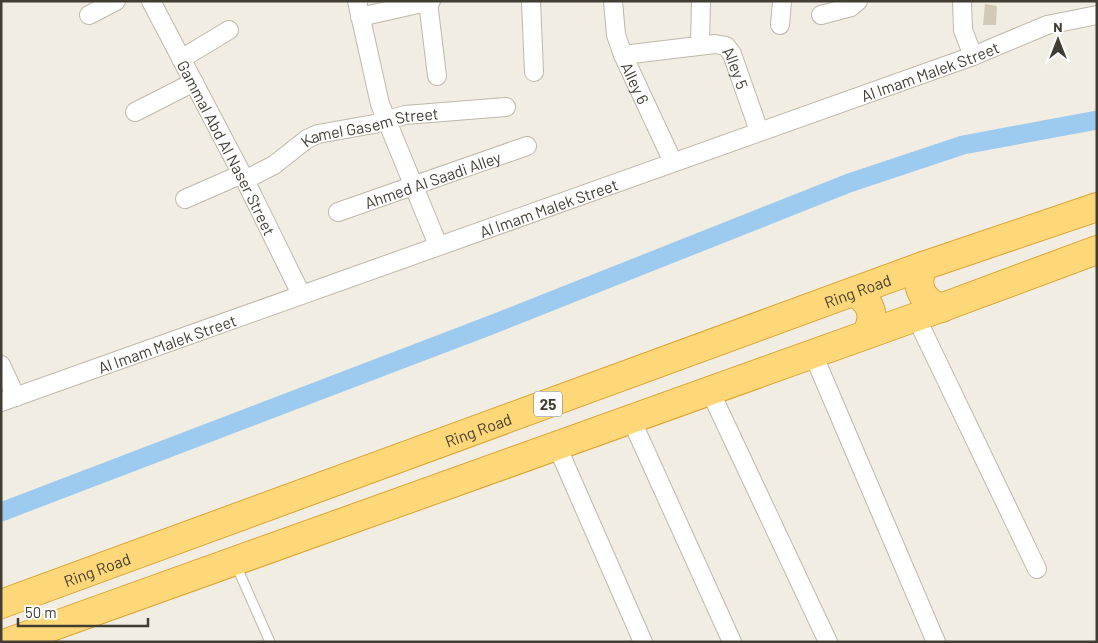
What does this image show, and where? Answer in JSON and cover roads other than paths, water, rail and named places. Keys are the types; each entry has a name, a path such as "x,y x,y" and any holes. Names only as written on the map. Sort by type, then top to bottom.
{"highway":[{"name":"Ring Road","path":"1,604 923,266 1097,207"},
{"path":"9,642 42,636 235,562 916,318 1097,250"},
{"path":"923,266 919,275 921,293 926,300 942,308"},
{"path":"853,292 867,302 871,310 872,319 865,335"}],"street":[{"path":"89,15 116,1"},
{"name":"Gammal Abd Al Naser Street","path":"151,1 244,177 301,294"},
{"path":"531,1 534,72"},
{"name":"Alley 6","path":"613,1 616,35 623,55 673,162"},
{"path":"700,45 701,1"},
{"path":"780,25 782,1"},
{"path":"821,15 851,7 858,1"},
{"path":"962,1 963,30 973,56"},
{"path":"437,76 430,2 358,9 375,88 386,121 438,245"},
{"name":"Al Imam Malek Street","path":"9,399 973,56 1047,25 1097,15"},
{"path":"182,59 229,30"},
{"name":"Alley 5","path":"623,55 700,45 720,44 730,49 759,131"},
{"path":"135,112 194,82"},
{"name":"Kamel Gasem Street","path":"185,199 274,165 307,139 318,134 386,121 405,115 506,107"},
{"name":"Ahmed Al Saadi Alley","path":"338,212 527,146"},
{"path":"916,318 1037,569"},
{"path":"813,354 936,642"},
{"path":"1,365 9,399"},
{"path":"710,391 828,642"},
{"path":"631,419 732,642"},
{"path":"557,446 643,642"}],"lane":[{"path":"235,562 270,642"}],"waterway":[{"path":"1,512 491,325 849,183 963,145 1097,120"}]}
